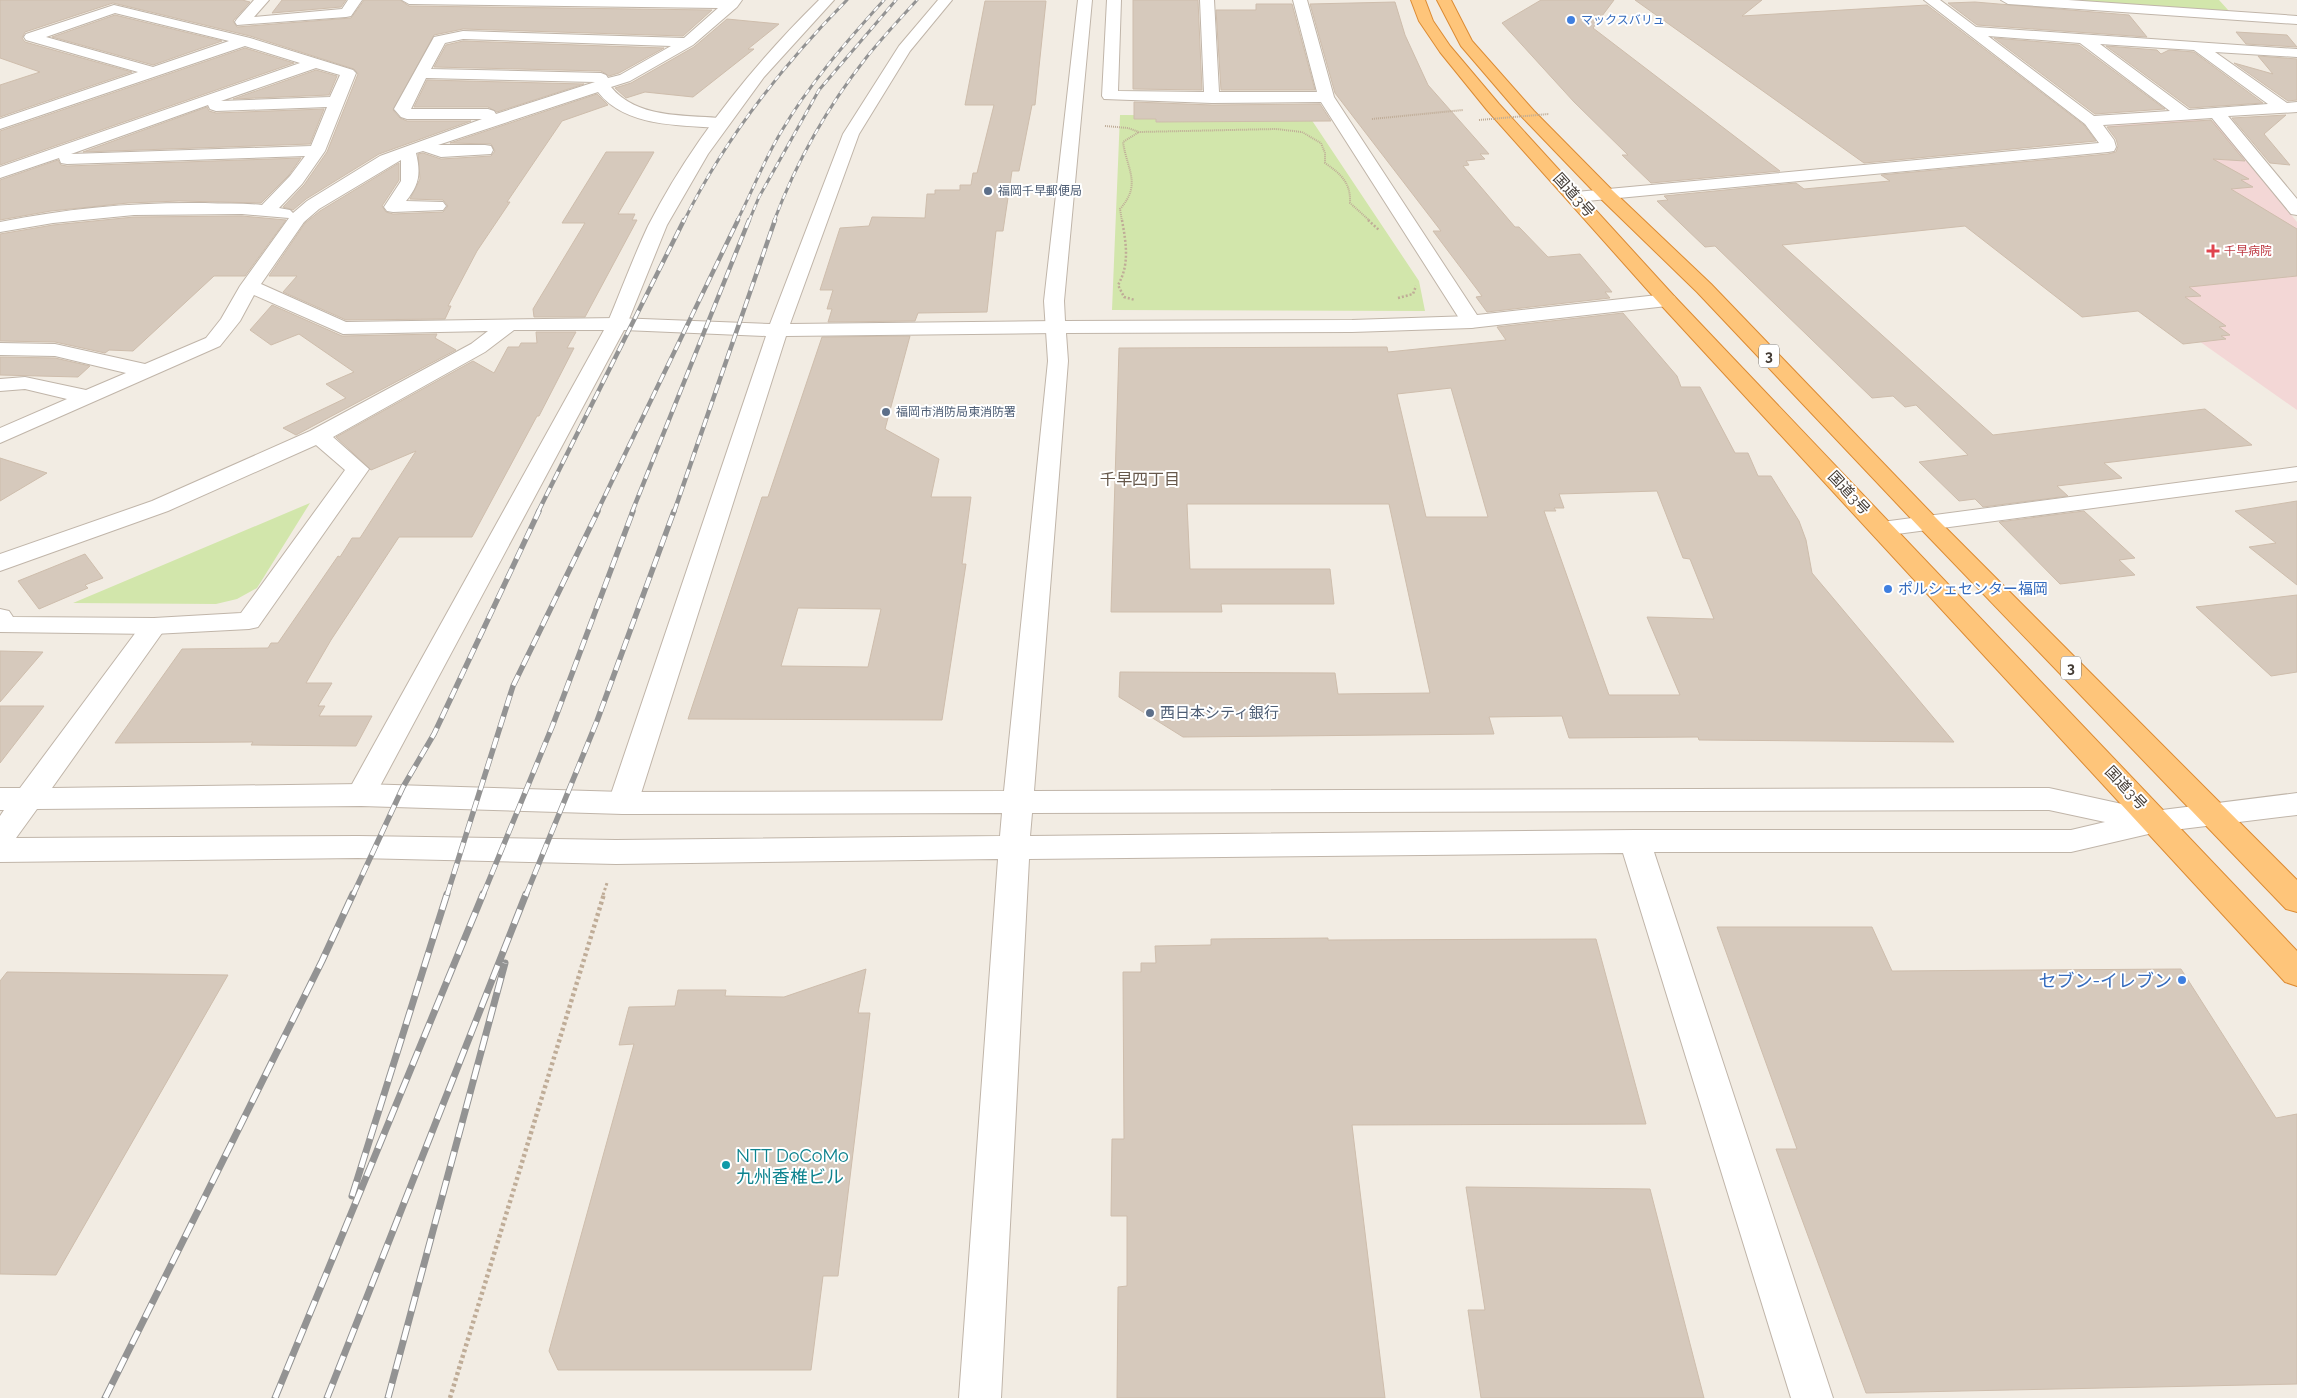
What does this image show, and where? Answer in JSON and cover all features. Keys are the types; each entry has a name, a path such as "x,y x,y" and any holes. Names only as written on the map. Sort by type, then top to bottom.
{"highway":[{"name":"国道3号","path":"1418,0 1426,21 1445,49 1493,107 1667,300 2297,973"},
{"name":"国道3号","path":"1444,0 1466,43 1528,114 1606,194 1704,288 1928,523 2297,900"}],"street":[{"path":"242,22 262,0"},
{"path":"208,32 242,22 346,13 355,0"},
{"path":"408,0 734,2"},
{"path":"361,795 617,324 665,213 719,123 762,69 827,0"},
{"path":"623,803 778,330 851,134 904,49 945,0"},
{"path":"980,1398 1014,847 1058,361 1054,301 1085,0"},
{"path":"1114,0 1110,96 1212,98 1326,97"},
{"path":"1207,0 1212,98"},
{"path":"1300,0 1326,97 1471,322"},
{"path":"1576,197 2108,147 2106,140 2091,121 1931,0"},
{"path":"2008,0 2130,8 2295,14"},
{"path":"0,436 213,342 230,322 250,286 298,218 313,205 386,160 414,148 508,115 625,78 688,42 734,2"},
{"path":"2130,8 2160,44"},
{"path":"153,72 31,37 114,9 246,41 348,73 318,151 296,180 268,209"},
{"path":"1973,31 2297,53"},
{"path":"508,115 407,114 402,109 439,40 463,36 688,42"},
{"path":"2085,40 2186,115"},
{"path":"0,124 246,41"},
{"path":"2198,46 2290,108"},
{"path":"0,173 315,63"},
{"path":"422,73 625,78"},
{"path":"601,85 614,100 633,111 662,118 719,123"},
{"path":"188,107 336,102"},
{"path":"2091,121 2290,108"},
{"path":"2217,113 2297,210"},
{"path":"414,148 442,152 485,150"},
{"path":"414,148 413,174 407,189 393,207 436,206"},
{"path":"41,160 318,151"},
{"path":"0,227 76,214 192,208 268,209 298,218"},
{"path":"250,286 344,328 509,324 617,324 778,330 1352,326 1471,322 1667,300"},
{"path":"0,563 160,506 318,436 478,348 509,324"},
{"path":"0,349 55,350 147,371"},
{"path":"0,385 25,383 88,397"},
{"path":"0,617 5,625 154,626 249,622 358,469 318,436"},
{"path":"1882,529 2297,474"},
{"path":"0,838 14,798 154,626"},
{"path":"14,798 361,795 623,803 2049,798 2157,822"},
{"path":"0,850 358,847 616,852 1635,841 2071,841 2157,822 2297,804"},
{"path":"1635,841 1812,1398"}],"path":[{"path":"1342,122 1493,107"},
{"path":"1479,120 1549,114"},
{"path":"1105,126 1128,128 1139,132 1190,132 1247,128 1302,132 1321,143 1325,153 1325,164 1346,180 1351,190 1350,203 1380,231"},
{"path":"1139,132 1123,142 1124,153 1131,169 1134,184 1129,201 1120,209 1128,256 1126,274 1118,285 1124,297 1141,302"},
{"path":"1396,298 1413,294 1418,280"},
{"path":"450,1398 616,852"}],"shaded area":[{"name":"千早病院","path":"2197,119 2215,122 2297,222 2297,410 2121,286 2127,151 2108,126"}],"green space":[{"path":"2044,0 2219,0 2229,11"},
{"path":"1120,115 1309,116 1419,281 1425,311 1112,310"},
{"path":"310,503 257,588 237,599 216,604 73,603"}],"building":[{"path":"0,0 242,0 250,2 233,21 237,27 351,18 364,0 400,0 409,6 712,10 683,36 463,29 434,35 393,110 400,118 407,121 471,121 379,154 306,199 293,210 283,207 304,185 327,152 358,74 354,69 250,36 113,3 25,32 22,38 25,42 132,72 0,117 0,85 40,72 0,58"},
{"path":"282,0 346,0 341,7 272,13"},
{"path":"1133,0 1198,0 1202,90 1133,89"},
{"path":"1541,0 1614,0 1593,28 1780,171 1651,183 1622,155 1628,155 1574,102 1502,23"},
{"path":"1635,0 1762,0 1742,16 1927,5 2084,125 2096,141 1864,163"},
{"path":"985,1 1046,1 1035,105 1032,105 1019,171 1012,171 1003,231 996,231 987,312 918,313 915,321 828,322 832,309 827,309 833,290 820,290 840,228 869,226 872,217 925,218 927,194 935,194 935,190 960,190 960,185 971,185 973,173 977,173 994,105 965,105"},
{"path":"1395,2 1405,35 1428,85 1489,154 1480,154 1485,159 1466,161 1469,165 1463,166 1515,227 1519,227 1548,257 1580,254 1612,292 1605,292 1610,298 1487,312 1476,297 1482,296 1433,231 1441,231 1335,93 1310,4"},
{"path":"1975,2 2129,15 2147,37 1977,25 1948,3"},
{"path":"1256,4 1292,4 1315,90 1221,90 1216,10 1256,10"},
{"path":"115,15 222,41 153,65 52,37"},
{"path":"727,19 779,24 748,49 754,49 693,97 645,92 626,98 615,88 631,83 694,47"},
{"path":"2236,32 2287,35 2297,47 2246,44"},
{"path":"1994,38 2079,45 2165,109 2095,114"},
{"path":"463,41 664,48 619,73 609,76 601,71 434,67 446,45"},
{"path":"2106,46 2157,50 2161,54 2169,50 2194,52 2263,103 2190,108"},
{"path":"245,48 294,63 0,165 0,131"},
{"path":"2258,56 2297,59 2297,100 2288,101 2234,63 2273,74"},
{"path":"316,70 337,76 329,95 233,99"},
{"path":"427,80 584,84 497,112 488,107 414,107"},
{"path":"597,94 608,105 562,121 507,202 510,202 477,251 448,306 451,306 445,319 346,320 283,292 297,276 269,276 305,223 320,211 399,163 399,180 382,206 386,212 393,214 443,212 448,206 443,200 410,199 420,179 418,154 423,153 441,159 491,156 495,151 491,144 450,143"},
{"path":"1134,102 1212,105 1320,104 1331,121 1156,122 1156,119 1134,119"},
{"path":"207,107 209,111 216,113 324,109 310,144 83,152"},
{"path":"2286,115 2264,134 2290,165 2270,163 2232,118"},
{"path":"2211,120 2245,161 2213,159 2249,179 2241,180 2253,187 2231,189 2297,229 2297,276 2189,287 2201,296 2185,297 2226,326 2219,327 2230,335 2221,336 2226,339 2183,344 2138,311 2082,317 1965,226 1782,245 1993,435 2205,409 2252,445 2104,463 2122,478 2057,486 2068,496 1983,507 1975,499 1959,501 1919,462 1968,455 1916,405 1905,407 1893,396 1872,398 1715,246 1705,247 1657,201 1668,200 1664,196 1796,183 1804,189 1890,181 1881,175 2108,154 2116,152 2118,146 2116,139 2107,127"},
{"path":"606,152 654,152 618,214 635,214 632,220 637,220 585,317 534,317 533,309 585,223 562,223"},
{"path":"301,158 289,175 261,203 179,201 128,203 51,211 0,220 0,180 58,160 61,165 67,166"},
{"path":"242,216 286,220 245,276 214,276 133,351 109,350 105,353 55,342 0,341 0,234 53,225 134,217"},
{"path":"272,305 342,336 437,334 435,338 456,350 296,435 283,428 346,398 326,384 354,372 299,334 271,345 250,330"},
{"path":"1623,313 1677,376 1681,387 1700,387 1735,453 1748,453 1758,476 1771,476 1799,521 1806,540 1812,573 1954,742 1699,740 1698,737 1569,738 1562,716 1489,717 1494,734 1183,737 1119,697 1120,672 1335,673 1338,694 1430,693 1389,504 1187,504 1190,569 1330,569 1334,604 1221,604 1222,612 1111,612 1119,348 1387,347 1388,352 1506,340 1497,327","holes":["1451,388 1488,517 1426,517 1397,394","1657,491 1683,558 1690,559 1714,619 1647,617 1680,695 1609,695 1544,511 1556,511 1554,508 1564,508 1559,494"]},
{"path":"536,332 576,332 567,348 574,348 472,537 399,537 331,640 306,683 332,683 318,706 325,706 319,716 372,716 356,746 251,745 253,742 115,743 182,649 268,648 271,643 278,643 352,538 360,538 416,451 371,470 336,437 473,361 494,373 508,347 519,347 521,343 537,343"},
{"path":"910,336 885,429 939,459 931,497 971,497 962,564 966,564 942,720 688,719 762,497 768,497 822,337","holes":["798,608 881,609 868,667 781,666"]},
{"path":"0,357 55,358 90,366 78,377 0,375"},
{"path":"0,458 47,473 0,501"},
{"path":"2297,501 2297,585 2249,547 2276,543 2235,511"},
{"path":"2084,511 2135,558 2119,560 2135,575 2060,584 1999,522"},
{"path":"85,554 103,578 85,585 88,588 39,609 18,581"},
{"path":"2297,595 2297,672 2271,676 2196,607"},
{"path":"0,651 43,652 0,702"},
{"path":"0,706 44,706 0,763"},
{"path":"1717,927 1872,927 1892,971 2181,969 2276,1118 2297,1114 2297,1384 1866,1393 1776,1149 1797,1149"},
{"path":"1328,938 1328,940 1596,939 1646,1124 1352,1125 1385,1398 1117,1398 1118,1287 1127,1286 1127,1216 1111,1216 1112,1139 1124,1139 1123,972 1141,972 1141,963 1156,963 1155,946 1211,945 1211,939"},
{"name":"NTT DoCoMo 九州香椎ビル","path":"866,969 858,1013 870,1013 838,1276 823,1276 811,1370 558,1370 549,1351 634,1044 619,1045 629,1007 675,1006 678,990 726,990 725,996 784,997"},
{"path":"7,972 228,975 56,1275 0,1274 0,981"},
{"path":"1466,1187 1650,1189 1704,1398 1481,1398 1468,1310 1485,1310"}],"railway":[{"path":"684,221 700,190 756,104 800,51 847,0"},
{"path":"737,221 769,154 792,114 829,63 884,0"},
{"path":"749,221 759,197 819,90 896,0"},
{"path":"774,221 792,178 826,115 852,76 917,0"},
{"path":"538,512 684,220"},
{"path":"597,512 738,220"},
{"path":"632,512 749,220"},
{"path":"674,512 775,220"},
{"path":"353,895 403,787 434,734 539,511"},
{"path":"447,895 513,686 598,511"},
{"path":"483,895 552,727 633,511"},
{"path":"526,895 597,721 674,511"},
{"path":"105,1398 322,961 353,894"},
{"path":"352,1196 447,894"},
{"path":"275,1398 483,894"},
{"path":"327,1398 526,894"},
{"path":"388,1398 505,963"}],"place":[{"name":"マックスバリュ","path":"1571,20"},
{"name":"福岡千早郵便局","path":"988,191"},
{"name":"千早病院","path":"2213,251"},
{"name":"福岡市消防局東消防署","path":"886,412"},
{"name":"ポルシェセンター福岡","path":"1888,589"},
{"name":"西日本シティ銀行","path":"1150,713"},
{"name":"セブン-イレブン","path":"2182,980"},
{"name":"NTT DoCoMo 九州香椎ビル","path":"726,1165"}],"district":[{"name":"千早四丁目","path":"1140,479"}]}
